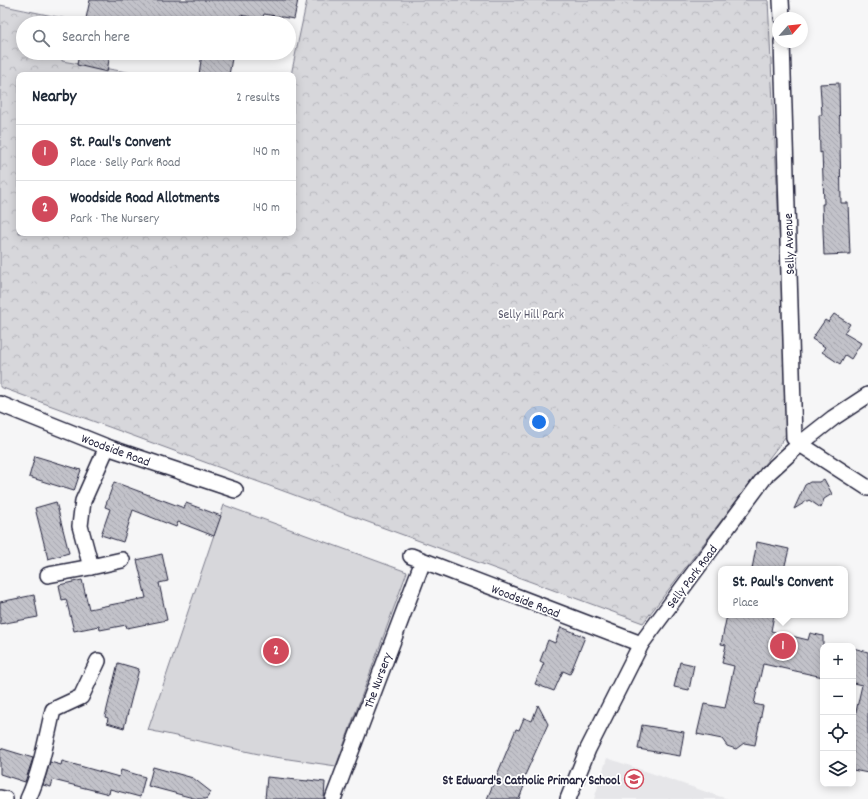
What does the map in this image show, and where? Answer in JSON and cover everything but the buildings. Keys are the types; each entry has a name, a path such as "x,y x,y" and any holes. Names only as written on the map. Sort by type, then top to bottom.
{"street":[{"path":"781,0 782,12"},
{"name":"Selly Avenue","path":"782,48 794,438 800,444"},
{"name":"Selly Park Road","path":"568,799 588,749 641,644 766,474 800,444 834,418 868,395"},
{"name":"Woodside Road","path":"0,404 106,447 235,490"},
{"path":"800,444 868,488"},
{"path":"91,567 80,526 83,501 106,447"},
{"name":"Woodside Road","path":"417,559 641,644"},
{"name":"The Nursery","path":"333,799 417,559"},
{"path":"48,575 122,560"},
{"path":"28,799 34,787 53,710 81,697 98,661"},
{"path":"0,798 5,799"}],"shaded area":[{"name":"St Edward's Catholic Primary School","path":"607,758 727,799 594,799"}],"green space":[{"name":"Selly Hill Park","path":"307,0 768,0 789,432 643,623 0,387 0,5 53,16 16,16 16,60 62,60 126,72 16,72 16,236 296,236 296,72 292,72 294,60 296,60 296,52"},
{"path":"224,505 407,572 336,766 268,756 148,730"}],"place":[{"name":"St. Paul's Convent","path":"783,646"},
{"name":"Woodside Road Allotments","path":"276,651"},
{"name":"St Edward's Catholic Primary School","path":"634,779"}]}
